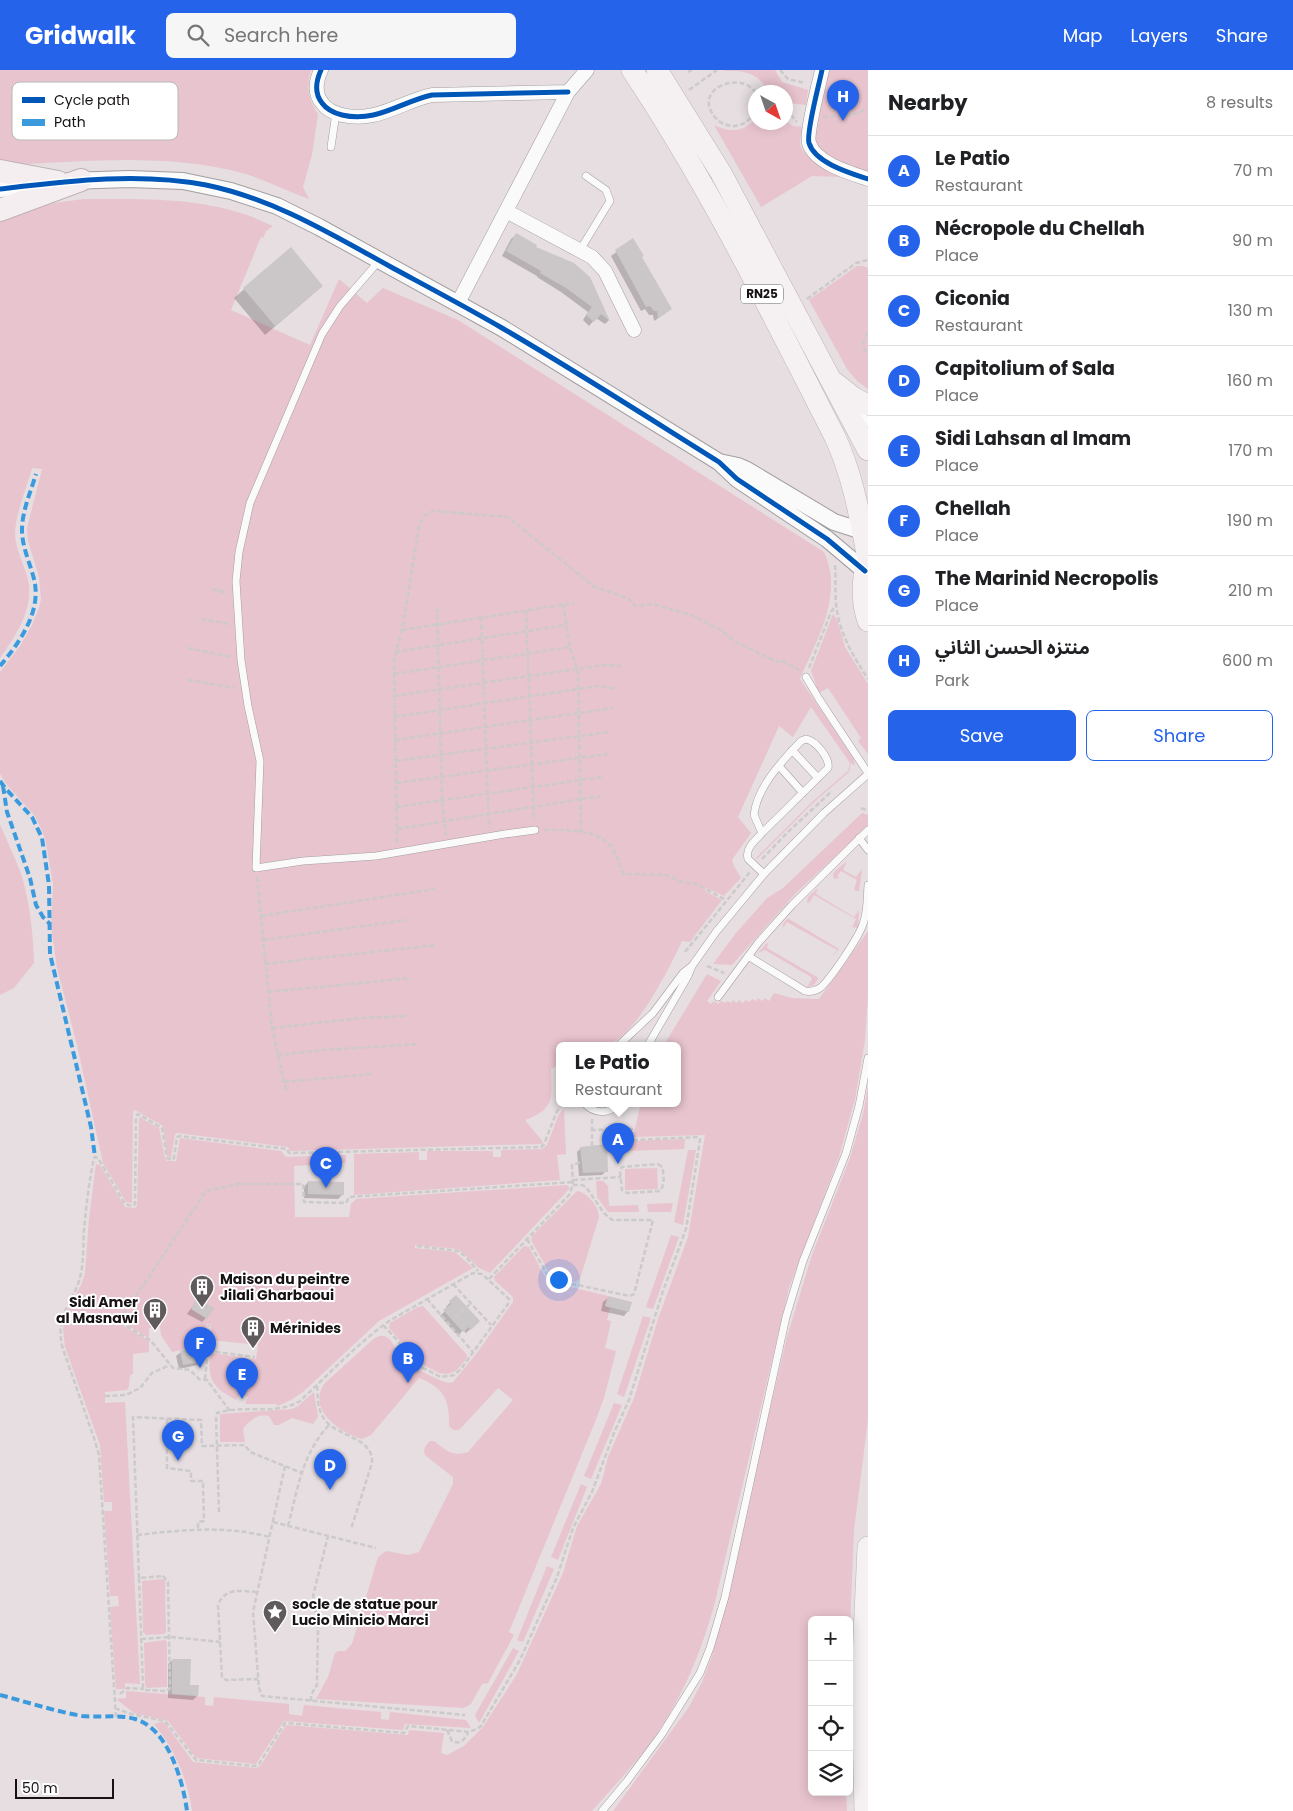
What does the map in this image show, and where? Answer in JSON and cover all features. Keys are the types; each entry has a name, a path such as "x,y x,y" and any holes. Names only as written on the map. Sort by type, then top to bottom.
{"highway":[{"path":"0,171 58,182"},
{"path":"0,210 81,180"}],"main road":[{"name":"RN25","path":"632,70 679,143 722,218 835,437 852,481 865,532 867,563 863,591 868,620"},
{"name":"RN25","path":"656,70 726,182 868,450"},
{"path":"834,386 868,405"},
{"path":"865,1811 862,1681 868,1547"}],"street":[{"path":"321,70 317,81 317,95 327,108 350,117 369,117 420,97 444,93 568,92"},
{"path":"458,303 568,92 587,70"},
{"path":"822,70 809,130 809,145 819,157 827,162 868,179"},
{"path":"0,189 81,180 183,181 231,191 277,206 380,260 536,348 719,462 737,479 828,540 867,563"},
{"path":"506,211 592,257 605,271 634,330"},
{"path":"719,462 747,470 834,522 865,532"}],"lane":[{"path":"331,147 336,113"},
{"path":"580,250 610,201 606,190 586,176"},
{"path":"380,260 333,314 322,334 248,508 237,562 237,594 238,626 246,690 260,761 256,868 294,862 376,856 535,830"},
{"path":"834,386 858,408 868,423"},
{"path":"650,1042 692,966 721,925 764,874 824,813 868,774 806,676"},
{"path":"762,833 755,821 754,812 764,788 792,750 803,739 811,740 829,762 828,768 762,833 748,850 748,859 764,874"},
{"path":"792,750 818,778"},
{"path":"779,766 803,793"},
{"path":"718,996 748,956 792,905 868,830"},
{"path":"859,838 868,850"},
{"path":"748,956 805,991 810,992 818,989 861,930 866,913 868,885"},
{"path":"622,1042 650,1016 683,973 692,966"},
{"path":"602,1811 662,1734 700,1673 710,1648 725,1597 786,1317 803,1261 846,1153 859,1106 868,1058"},
{"path":"589,1107 592,1110 604,1112 614,1107"}],"path":[{"path":"688,72 692,70"},
{"path":"688,91 716,70"},
{"path":"780,70 788,79 818,87"},
{"path":"737,78 751,85"},
{"path":"724,80 718,83 710,94 710,108 717,120 729,126 736,126 748,120"},
{"path":"818,118 852,115 868,109"},
{"path":"806,300 856,263 868,260"},
{"path":"868,332 863,345 868,355"},
{"path":"397,852 393,674 395,652 402,630 419,526 424,516 433,511 505,516 595,588 629,599 635,606 653,604 691,615 721,630 734,641 775,661 779,662 781,660 806,676 831,612 836,606"},
{"path":"834,560 836,606 839,620 849,647 868,679"},
{"path":"212,589 237,594"},
{"path":"402,630 574,603"},
{"path":"563,604 570,647 577,668 581,832"},
{"path":"437,607 441,777 447,844"},
{"path":"526,610 535,830 595,834 607,842 615,853 624,874 666,875 680,881 696,884 726,900"},
{"path":"481,617 490,836"},
{"path":"201,618 238,626"},
{"path":"395,652 566,625"},
{"path":"393,674 570,647"},
{"path":"188,648 242,660"},
{"path":"394,696 577,668 604,665 621,666"},
{"path":"188,680 246,690"},
{"path":"394,717 603,686 614,689"},
{"path":"395,740 613,708"},
{"path":"395,761 609,732"},
{"path":"396,783 608,754"},
{"path":"396,807 602,777"},
{"path":"397,829 600,796"},
{"path":"861,808 868,811"},
{"path":"256,868 272,1028 286,1090"},
{"path":"261,916 435,890"},
{"path":"262,940 407,920"},
{"path":"265,964 436,946"},
{"path":"708,966 733,976"},
{"path":"268,992 411,978"},
{"path":"272,1028 353,1019 407,1016"},
{"path":"278,1055 418,1044"},
{"path":"284,1082 372,1074"},
{"path":"116,1717 99,1455 62,1346 60,1334 64,1309 75,1292 81,1275 84,1224 94,1158 98,1158 125,1204 132,1206 135,1204 136,1116 138,1114 162,1128 166,1158 172,1160 174,1158 177,1137 179,1136 286,1149 289,1153 541,1147 560,1107"},
{"path":"592,1110 592,1153"},
{"path":"447,1730 452,1741 456,1743 461,1742 469,1732 481,1726 520,1660 557,1577 573,1528 592,1492 614,1433 630,1400 653,1321 686,1228 699,1137 634,1140 631,1137 632,1129 592,1130"},
{"path":"488,1279 568,1195 573,1182 572,1165 582,1162"},
{"path":"658,1164 663,1170 663,1186 658,1191 625,1192 622,1190 621,1177 621,1168 624,1166 658,1164"},
{"path":"205,1379 200,1379 190,1370 170,1365 151,1341 118,1321 206,1191 239,1184 303,1184 304,1202 346,1203 349,1197 621,1177"},
{"path":"527,1239 546,1274 554,1280 630,1296 634,1294 653,1220 613,1220 604,1213 586,1187 573,1182"},
{"path":"383,1325 399,1342 407,1360 441,1376 449,1376 457,1372 508,1304 509,1299 458,1251 417,1246"},
{"path":"219,1512 216,1415 219,1412 289,1407 300,1402 383,1325 473,1273 479,1272"},
{"path":"454,1284 492,1326"},
{"path":"427,1299 473,1352"},
{"path":"455,1318 471,1303"},
{"path":"208,1325 205,1379 230,1411"},
{"path":"208,1351 255,1357"},
{"path":"105,1396 126,1395 140,1388 152,1373 170,1365"},
{"path":"317,1386 319,1409 328,1425 365,1445 372,1455 372,1463 351,1529"},
{"path":"144,1689 133,1417 202,1420 202,1446 245,1445 250,1452 302,1473"},
{"path":"168,1418 167,1468 191,1471 191,1481 203,1481 204,1521 198,1522 198,1528"},
{"path":"288,1526 302,1473 312,1447 328,1425"},
{"path":"285,1466 253,1618 258,1688 262,1696 466,1715"},
{"path":"272,1522 376,1548"},
{"path":"137,1535 198,1528 234,1530 269,1537"},
{"path":"311,1701 311,1695 317,1685 318,1625 313,1596 328,1536"},
{"path":"120,1694 128,1688 170,1690 167,1580 163,1576 139,1578"},
{"path":"257,1592 231,1591 220,1600 218,1605 222,1679 258,1679"},
{"path":"141,1639 170,1637 220,1642"},
{"path":"115,1708 131,1714 165,1721 196,1760 255,1766 259,1764 286,1723 404,1733 410,1726 469,1732"}],"shaded area":[{"path":"0,70 311,70 309,93 318,114 312,155 303,187 309,199 246,174 188,163 129,160 12,165 0,162"},
{"path":"775,70 782,82 792,85 764,85 755,76 737,71 723,71"},
{"path":"829,70 868,70 868,173 833,158 816,144 814,134"},
{"path":"793,85 808,90 806,105 793,104"},
{"path":"714,125 731,130 748,125 748,130 793,130 793,126 804,127 800,142 802,149 817,163 841,177 812,176 761,207"},
{"path":"86,199 126,199 166,200 205,204 244,214 273,226 266,231 263,238 261,237 231,310 310,345 339,279 367,303 383,288 458,320 824,552 831,584 830,601 820,633 800,679 854,759 855,764 851,763 849,772 813,803 757,859 812,802 848,771 850,763 811,707 793,737 779,726 738,817 751,833 732,860 741,878 724,896 706,888 705,891 722,900 690,942 682,941 652,998 631,1027 620,1037 613,1042 556,1042 556,1066 551,1069 552,1088 550,1101 542,1111 525,1120 543,1142 541,1144 290,1151 288,1147 177,1133 171,1158 167,1156 163,1126 135,1110 133,1112 132,1203 126,1202 103,1163 77,1045 57,968 51,925 53,884 45,838 35,816 7,785 0,774 0,672 20,646 32,625 41,599 39,577 28,541 27,528 42,469 32,468 19,510 15,535 29,587 27,609 13,639 0,658 0,221 22,212 63,202"},
{"path":"857,266 868,268 868,389 857,381 847,369 809,300"},
{"path":"833,614 837,619 845,647 868,684 868,754 858,741 861,738 828,688 819,693 811,671"},
{"path":"862,813 868,815 868,826 796,893 732,965 713,964 736,933 767,898 783,888"},
{"path":"0,825 20,871 29,905 34,963 14,988 0,995"},
{"path":"847,861 843,870 856,877 862,869 859,891 854,889 857,880 841,871 837,876 839,878 835,879 833,877 834,872"},
{"path":"818,888 816,894 854,917 859,910 858,928 852,927 856,919 814,895 809,903 807,902 808,897"},
{"path":"787,919 839,949 832,957 837,950 787,922 783,928 783,924"},
{"path":"868,931 868,996 865,1040 855,1099 839,1157 789,1288 709,1623 683,1689 666,1720 649,1745 592,1811 192,1811 187,1787 179,1765 168,1743 154,1724 165,1723 193,1762 257,1768 261,1765 286,1725 408,1735 409,1730 444,1733 441,1753 447,1755 464,1746 483,1727 517,1674 563,1573 577,1526 601,1484 608,1457 634,1398 658,1319 688,1237 705,1135 633,1137 640,1107 681,1107 681,1042 666,1042 707,974 721,981 707,1001 711,1004 714,1001 718,1004 721,1001 731,1003 733,1000 737,1003 739,1000 743,1003 746,1000 749,1002 752,999 756,1001 758,998 762,1001 765,998 769,1001 774,993 792,998 819,999"},
{"path":"768,942 767,948 817,977 818,979 813,986 807,987 812,979 811,977 765,950 758,953"},
{"path":"868,1087 868,1420 854,1530 850,1616 808,1616 808,1796 846,1796 847,1811 613,1811 689,1707 702,1682 712,1656 787,1337 812,1255 850,1158 863,1114"},
{"path":"564,1109 566,1154 557,1155 560,1180 354,1195 354,1154 419,1152 419,1160 427,1160 427,1151 493,1151 493,1157 501,1157 501,1150 542,1149 547,1145 559,1114"},
{"path":"139,1117 159,1128 167,1161 176,1161 180,1138 281,1151 286,1157 346,1155 346,1163 294,1166 295,1217 349,1217 351,1204 356,1199 567,1185 570,1188 490,1273 479,1268 458,1249 415,1245 415,1248 455,1252 473,1268 379,1321 303,1392 278,1406 276,1404 245,1404 248,1397 240,1393 236,1400 221,1391 211,1376 210,1353 256,1359 258,1345 211,1340 211,1325 207,1324 206,1345 172,1352 161,1335 160,1327 149,1328 149,1338 118,1320 117,1322 149,1341 149,1352 133,1354 133,1374 130,1375 127,1390 105,1392 105,1403 125,1402 140,1684 125,1683 125,1689 116,1689 110,1607 119,1606 118,1596 110,1596 104,1511 112,1511 112,1502 104,1502 100,1445 65,1347 63,1329 65,1315 82,1283 85,1273 89,1218 96,1164 100,1165 125,1207 135,1208 137,1206"},
{"path":"685,1139 684,1149 629,1151 630,1141"},
{"path":"688,1150 696,1150 683,1225 674,1222"},
{"path":"657,1168 658,1189 625,1190 625,1169"},
{"path":"596,1181 603,1181 608,1186 609,1206 638,1205 639,1212 608,1212 597,1197"},
{"path":"577,1191 585,1194 592,1201 599,1217 580,1279 575,1282 555,1278 550,1274 531,1240 532,1236"},
{"path":"673,1203 671,1212 648,1212 647,1204"},
{"path":"671,1235 679,1237 653,1309 646,1307"},
{"path":"524,1246 529,1247 544,1275 550,1282 608,1296 605,1306 610,1308 607,1320 611,1321 605,1348 616,1351 604,1398 595,1422 509,1632 514,1635 488,1683 482,1684 471,1704 464,1708 316,1699 328,1677 335,1653 345,1651 352,1644 378,1557 386,1551 408,1555 419,1552 453,1484 453,1477 426,1456 424,1450 427,1444 430,1441 434,1441 446,1450 454,1453 468,1452 513,1400 498,1388 461,1428 453,1430 449,1426 447,1402 444,1396 434,1386 419,1378 371,1435 362,1439 344,1432 328,1419 320,1403 320,1394 324,1384 370,1342 377,1337 383,1336 391,1340 400,1356 406,1362 442,1381 453,1382 477,1353 513,1302 513,1297 495,1281 494,1277"},
{"path":"423,1306 467,1355 467,1358 456,1371 448,1374 439,1373 408,1357 402,1343 389,1328 390,1323"},
{"path":"643,1316 651,1318 624,1397 617,1394"},
{"path":"314,1392 318,1417 313,1424 292,1418 279,1425 274,1425 269,1416 265,1415 251,1421 243,1429 245,1442 220,1442 220,1414 292,1409"},
{"path":"614,1403 622,1405 591,1479 584,1476"},
{"path":"581,1484 587,1487 558,1560 551,1557"},
{"path":"547,1566 554,1569 523,1642 517,1640"},
{"path":"163,1579 165,1581 166,1632 164,1634 146,1635 143,1632 142,1581"},
{"path":"165,1640 167,1642 167,1687 147,1688 145,1685 144,1643"},
{"path":"513,1648 519,1651 479,1723 475,1715"},
{"path":"126,1691 205,1697 205,1705 213,1706 214,1697 289,1704 289,1714 302,1716 304,1705 381,1712 381,1719 389,1720 390,1712 466,1720 471,1728 405,1724 403,1730 284,1721 256,1764 196,1758 168,1721 134,1713 116,1699 126,1698"}],"building":[{"path":"516,233 537,245 536,247 574,263 590,277 610,321 601,314 594,322 586,315 592,307 566,288 540,273 541,271 506,251"},
{"path":"633,238 672,309 658,318 657,311 654,311 650,306 646,307 615,250"},
{"path":"291,247 323,286 275,326 243,288"},
{"path":"607,1144 608,1172 583,1173 580,1147"},
{"path":"308,1181 344,1182 344,1195 308,1194"},
{"path":"456,1295 480,1321 471,1330 469,1327 463,1332 443,1310 451,1304 449,1301"},
{"path":"608,1296 632,1302 629,1312 605,1306"},
{"name":"Maison du peintre Jilali Gharbaoui","path":"197,1298 214,1308 207,1319 191,1309"},
{"path":"201,1346 204,1361 183,1365 180,1351"},
{"path":"172,1659 191,1659 190,1685 199,1685 198,1696 172,1694"}],"marked path":[{"path":"0,666 28,626 35,603 36,591 22,536 22,523 36,474"},
{"path":"0,781 32,817 42,838 49,885 50,954 91,1127 95,1157"},
{"path":"3,786 7,812 30,878 36,905 49,923"},
{"path":"0,1695 82,1716 115,1716 135,1719 147,1724 165,1744 172,1757 182,1785 187,1811"}],"cycle path":[{"path":"321,70 317,87 319,99 326,108 333,112 355,117 388,111 432,95 568,92"},
{"path":"822,70 811,119 809,143 818,156 826,162 868,179"},
{"path":"0,189 103,179 155,179 206,185 231,191 279,208 324,230 461,305 584,377 719,462 737,479 827,539 865,571"}],"place":[{"name":"منتزه الحسن الثاني","path":"843,121"},
{"name":"Le Patio","path":"618,1164"},
{"name":"Ciconia","path":"326,1188"},
{"name":"Maison du peintre Jilali Gharbaoui","path":"202,1308"},
{"name":"Sidi Amer al Masnawi","path":"155,1331"},
{"name":"Mérinides","path":"253,1349"},
{"name":"Chellah","path":"200,1368"},
{"name":"Nécropole du Chellah","path":"408,1383"},
{"name":"Sidi Lahsan al Imam","path":"242,1399"},
{"name":"The Marinid Necropolis","path":"178,1461"},
{"name":"Capitolium of Sala","path":"330,1490"},
{"name":"socle de statue pour Lucio Minicio Marci","path":"275,1633"}]}
